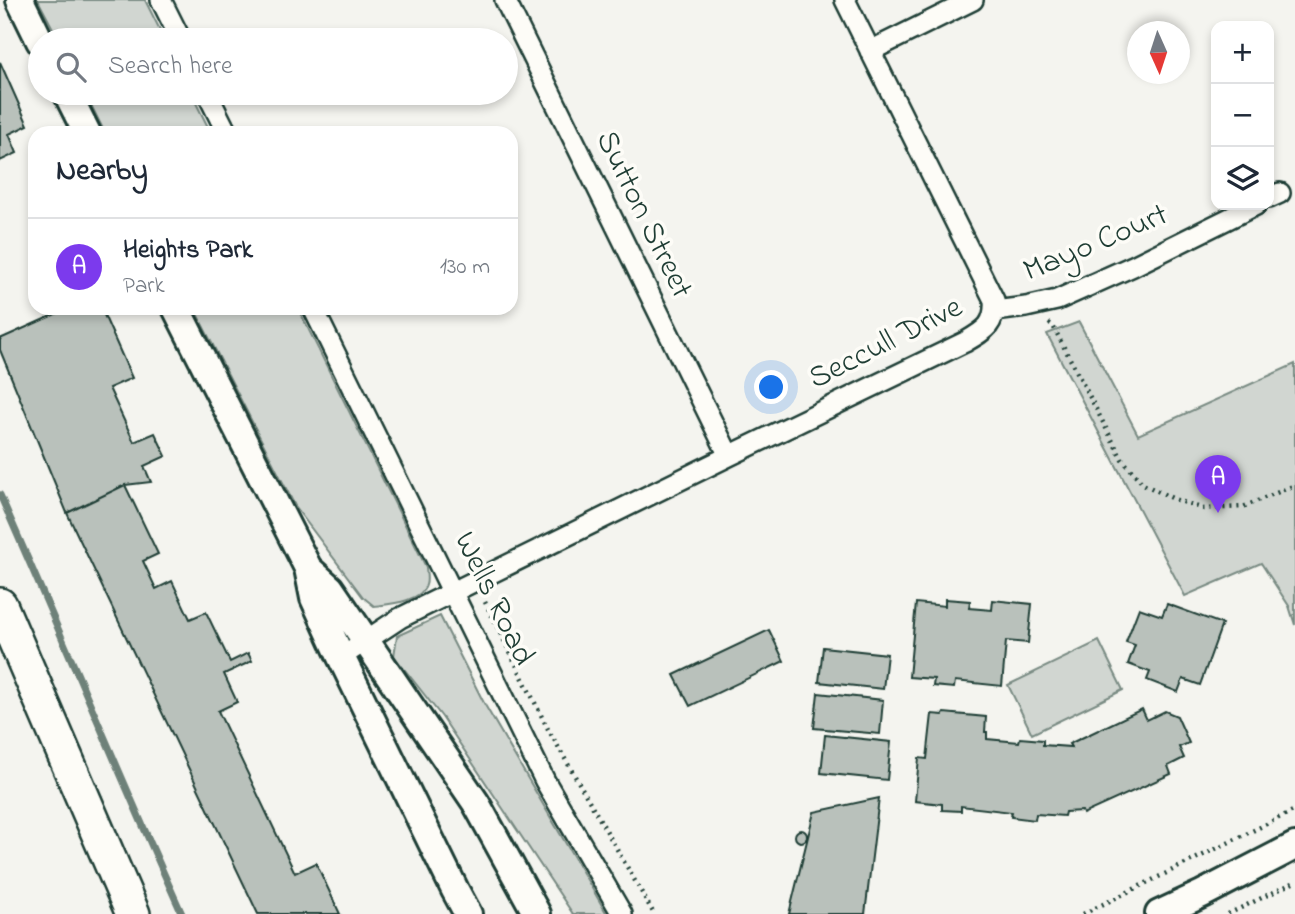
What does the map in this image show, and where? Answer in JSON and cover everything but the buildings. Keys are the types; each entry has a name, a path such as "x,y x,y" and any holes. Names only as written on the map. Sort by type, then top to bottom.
{"highway":[{"path":"0,605 133,914"}],"main road":[{"path":"20,0 34,28"},
{"path":"73,105 84,126"},
{"path":"180,315 309,568 314,598 341,657 468,914"},
{"path":"309,568 330,588 476,803 537,914"},
{"path":"1159,914 1295,846"}],"street":[{"path":"162,0 175,28"},
{"name":"Sutton Street","path":"505,0 729,456"},
{"name":"Seccull Drive","path":"341,657 400,618 965,342 982,332 992,321 994,300 845,0"},
{"path":"870,51 974,0"},
{"path":"213,105 224,126"},
{"name":"Mayo Court","path":"995,311 1057,300 1246,210"},
{"name":"Wells Road","path":"316,315 545,782 622,914"}],"path":[{"path":"1026,307 1053,326 1122,459 1143,484 1174,499 1204,509 1243,507 1295,485"},
{"path":"485,602 548,729 654,914"},
{"path":"1083,914 1295,810"},
{"path":"1228,914 1295,882"}],"shaded area":[{"path":"38,0 145,0 159,28 53,28"},
{"path":"91,105 197,105 208,126 102,126"},
{"path":"198,315 301,315 426,567 427,578 423,591 411,599 374,606 363,597 296,508"},
{"path":"1079,322 1138,435 1295,364 1295,625 1289,606 1261,563 1185,596 1047,334"},
{"path":"440,616 485,705 607,914 573,914 442,717 394,656 397,636"},
{"path":"1099,641 1123,690 1032,734 1008,685"}],"waterway":[{"path":"0,495 182,914"}],"place":[{"name":"Heights Park","path":"1218,513"}]}
